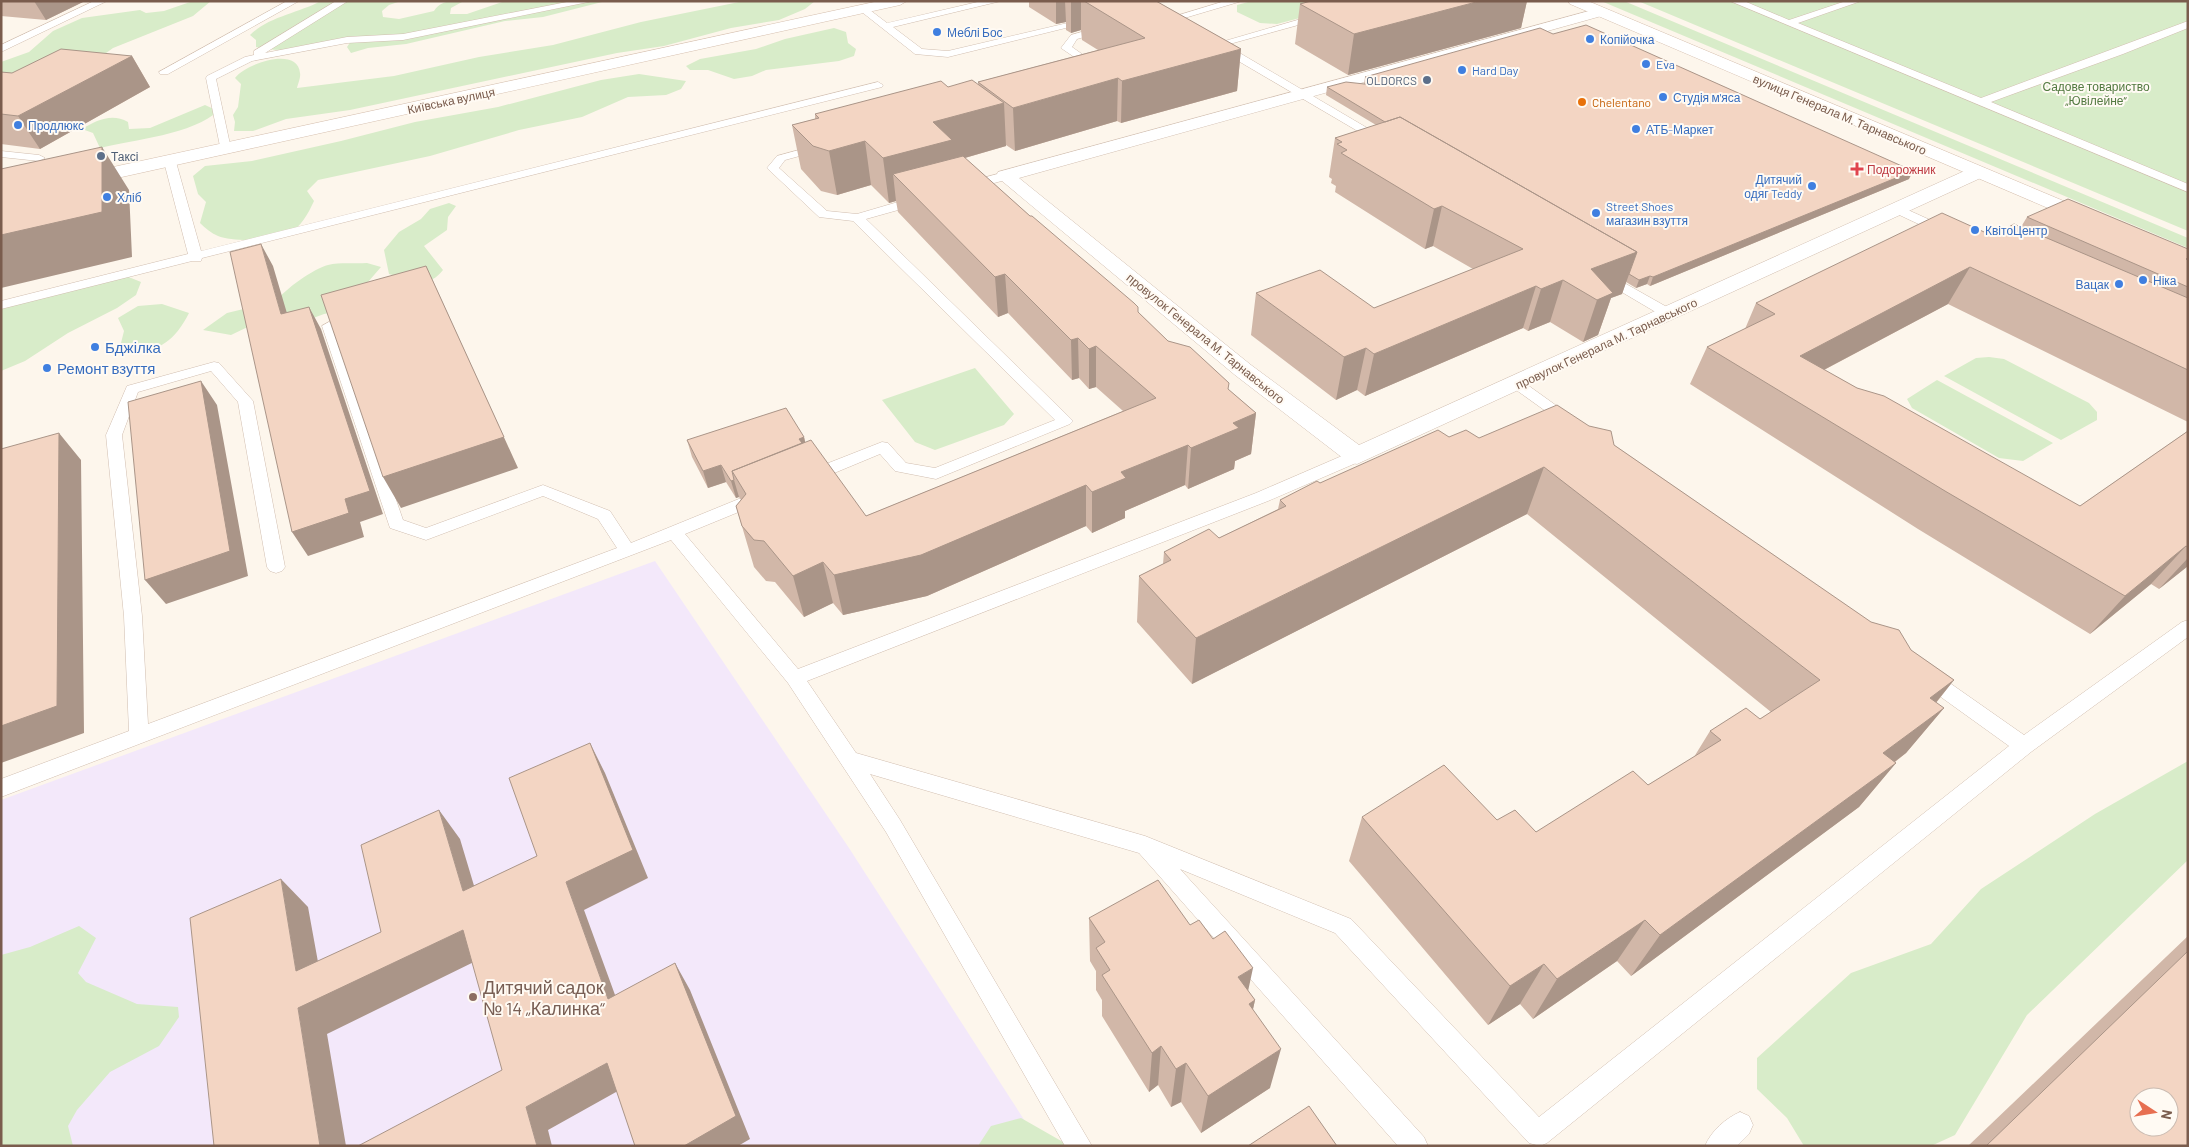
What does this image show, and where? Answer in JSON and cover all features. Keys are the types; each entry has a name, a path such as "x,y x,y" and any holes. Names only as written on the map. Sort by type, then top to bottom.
{"street":[{"name":"Київська вулиця","path":"67,183 900,1"},
{"name":"вулиця Генерала М. Тарнавського","path":"1576,1 2106,226"},
{"path":"1005,176 1600,12"},
{"name":"провулок Генерала М. Тарнавського","path":"1005,176 1243,370 1357,456 1978,172"}],"lane":[{"path":"1,49 102,1"},
{"path":"164,72 294,1"},
{"path":"225,150 211,78 249,59 343,1"},
{"path":"249,59 347,40 402,37 588,1"},
{"path":"885,26 996,1"},
{"path":"1186,28 1166,17 1237,1"},
{"path":"1350,1 1346,9 1212,42 1302,93 1391,147"},
{"path":"1735,1 2188,188"},
{"path":"1789,23 1856,1"},
{"path":"862,9 919,52 948,54 1105,18"},
{"path":"1981,102 2119,52 2188,24"},
{"path":"1077,77 1086,74 1091,64 1066,48 1074,37 1118,25"},
{"path":"1,306 878,85"},
{"path":"829,144 781,158 773,168 823,214 857,218 931,197"},
{"path":"1,154 38,158"},
{"path":"170,162 196,258"},
{"path":"959,189 1005,176"},
{"path":"1896,209 1958,237"},
{"path":"792,484 882,447 901,467 936,474 1065,421 857,218"},
{"path":"1592,268 1669,314"},
{"path":"329,326 396,524 426,534 543,490 604,515 628,551"},
{"path":"139,736 133,616 114,435 132,389 214,366 245,400 276,567"},
{"path":"1517,384 1589,436"},
{"path":"795,678 1262,497 1357,456"},
{"path":"1,788 628,551 774,492"},
{"path":"675,532 795,678 893,826 1078,1146"},
{"path":"848,759 1145,845 1343,926 1538,1134 2024,746 2188,626"},
{"path":"1911,665 2024,746"},
{"path":"1145,845 1415,1146"},
{"path":"1718,1146 1740,1125"}],"shaded area":[{"name":"Дитячий садок № 14 „Калинка“","path":"655,561 849,848 1041,1146 1,1146 1,800"}],"green space":[{"path":"193,1 211,1 193,16 113,48 102,56 1,92 1,62 29,52 53,31 82,18 140,10 146,13 164,11"},
{"path":"321,1 401,1 389,5 382,11 383,17 399,19 434,11 442,3 449,1 462,2 451,8 450,14 467,14 505,1 606,1 543,17 505,21 406,44 368,48 351,53 347,47 351,41 291,50 256,47 256,40 250,35 257,29 274,19"},
{"path":"744,1 815,1 805,9 779,20 731,28 664,46 617,53 350,110 286,119 253,131 234,131 235,122 233,115 238,107 241,84 235,78 250,67 271,60 291,60 297,65 300,78 297,88 394,76 479,57 553,45 641,22"},
{"path":"1252,1 1337,1 1334,9 1277,24 1260,23 1237,12 1237,5"},
{"path":"1601,1 1624,1 2188,238 2188,248"},
{"name":"Садове товариство „Ювілейне“","path":"1638,1 2188,1 2188,231"},
{"path":"834,28 846,32 848,43 856,49 854,56 839,61 766,70 752,76 734,79 708,70 690,70 686,66 700,59 756,49 785,39"},
{"path":"639,74 686,81 681,89 666,95 628,97 582,117 519,130 430,156 318,180 307,191 314,201 307,215 297,228 282,236 253,240 225,238 206,229 200,223 206,202 198,194 193,176 205,166 252,161 415,122 498,107 601,80"},
{"path":"205,105 218,111 194,125 179,131 100,148 93,133 82,129 99,120 110,118 122,119 128,122 129,129 150,128"},
{"path":"449,203 456,206 448,217 447,230 424,246 443,270 431,280 425,282 411,281 389,274 384,250 399,232 421,219 430,209"},
{"path":"367,263 381,267 368,282 369,306 324,314 281,330 254,324 231,335 203,330 227,313 277,301 292,286 322,267 337,264"},
{"path":"101,276 126,276 141,282 136,295 117,308 68,333 25,361 1,371 1,303"},
{"path":"162,304 189,313 176,333 161,346 152,349 131,352 119,351 124,331 118,318 138,306"},
{"path":"1976,358 2004,359 2089,403 2097,412 2097,420 2061,440 1944,376"},
{"path":"975,368 1014,414 1004,425 935,450 915,442 882,400"},
{"path":"1937,380 2053,443 2023,461 1999,458 1912,408 1907,399"},
{"path":"2188,761 2188,860 2027,1015 1955,1135 1931,1146 1804,1146 1787,1118 1757,1089 1757,1058 1851,973 1931,944 1981,889 2095,814"},
{"path":"79,926 96,938 78,973 86,982 137,1004 178,1007 179,1017 159,1046 110,1072 77,1110 68,1126 73,1146 1,1146 1,955 30,947"},
{"path":"1021,1118 1070,1146 978,1146 991,1126"}],"building":[{"path":"1084,1 1156,1 1241,49 1122,81 1118,78 1013,108 978,82 1145,38"},
{"path":"1311,1 1480,1 1354,34 1300,4"},
{"path":"1586,25 1913,171 1653,277 1650,276 1639,280 1629,274 1637,252 1400,117 1385,122 1327,87 1346,82 1383,86 1365,77 1540,28 1553,34"},
{"path":"61,49 132,56 18,116 1,114 1,72 12,73"},
{"path":"972,80 1004,103 933,122 952,140 883,158 865,141 829,151 813,146 792,125 819,118 815,114 941,81 948,87"},
{"path":"1400,117 1637,252 1591,269 1613,293 1597,300 1563,280 1541,289 1536,286 1374,354 1366,348 1344,357 1256,293 1320,270 1374,308 1523,249 1442,206 1434,209 1341,153 1347,150 1337,144 1342,142 1335,138"},
{"path":"102,147 102,212 1,235 1,169"},
{"path":"963,156 1030,216 1134,303 1138,307 1138,312 1168,341 1190,347 1229,383 1228,389 1256,413 1233,423 1239,428 1191,448 1188,445 1121,472 1126,478 1092,492 1086,485 921,555 834,575 823,562 793,576 764,541 754,540 742,526 736,506 746,494 732,471 811,440 866,516 1156,398 1096,346 1089,349 1078,338 1071,340 1005,274 995,277 893,174"},
{"path":"2068,199 2188,249 2188,258 2186,259 2188,260 2188,287 2027,217"},
{"path":"1942,213 1993,236 2014,224 2188,298 2188,370 1970,267 1800,356 1857,388 1884,396 2080,506 2188,431 2188,547 2186,546 2125,596 1945,491 1707,347 1775,314 1756,303"},
{"path":"261,244 281,314 309,307 370,491 345,499 349,513 292,532 230,252"},
{"path":"426,266 504,437 383,477 321,295"},
{"path":"201,381 230,551 145,580 128,402"},
{"path":"1557,405 1589,426 1611,431 1614,445 1871,622 1899,630 1911,650 1954,680 1930,698 1944,708 1883,753 1896,763 1660,935 1645,920 1557,979 1544,964 1510,986 1362,817 1444,765 1497,820 1515,810 1536,832 1633,771 1648,785 1721,740 1710,731 1746,708 1760,719 1820,680 1544,467 1196,638 1139,576 1171,560 1164,552 1209,529 1219,538 1286,506 1280,500 1317,481 1320,483 1438,430 1449,437 1466,430 1479,438"},
{"path":"786,408 804,437 799,439 802,443 732,471 734,480 731,481 721,465 703,471 687,440"},
{"path":"59,433 57,706 1,726 1,449"},
{"path":"590,743 633,850 566,882 608,999 675,963 736,1116 684,1146 635,1146 607,1063 526,1107 537,1146 358,1146 502,1070 463,930 298,1008 320,1146 214,1146 190,918 281,879 296,971 381,932 361,845 439,810 463,891 537,856 509,778"},
{"path":"1158,880 1190,925 1199,920 1213,939 1225,931 1253,968 1238,977 1255,1000 1249,1004 1281,1049 1208,1096 1186,1063 1176,1069 1161,1046 1152,1053 1102,975 1110,970 1096,948 1105,942 1089,918"},
{"path":"2188,951 2188,1146 1986,1146"},
{"path":"1309,1106 1337,1146 1248,1146"}],"place":[{"name":"Меблі Бос","path":"937,32"},
{"name":"Копійочка","path":"1590,39"},
{"name":"Eva","path":"1646,64"},
{"name":"Hard Day","path":"1462,70"},
{"name":"OLDORCS","path":"1427,80"},
{"name":"Студія м'яса","path":"1663,97"},
{"name":"Chelentano","path":"1582,102"},
{"name":"Продлюкс","path":"18,125"},
{"name":"АТБ-Маркет","path":"1636,129"},
{"name":"Таксі","path":"101,156"},
{"name":"Подорожник","path":"1857,169"},
{"name":"Дитячий одяг Teddy","path":"1812,186"},
{"name":"Хліб","path":"107,197"},
{"name":"Street Shoes магазин взуття","path":"1596,213"},
{"name":"КвітоЦентр","path":"1975,230"},
{"name":"Ніка","path":"2143,280"},
{"name":"Вацак","path":"2119,284"},
{"name":"Бджілка","path":"95,347"},
{"name":"Ремонт взуття","path":"47,368"},
{"name":"Дитячий садок № 14 „Калинка“","path":"473,997"}]}
